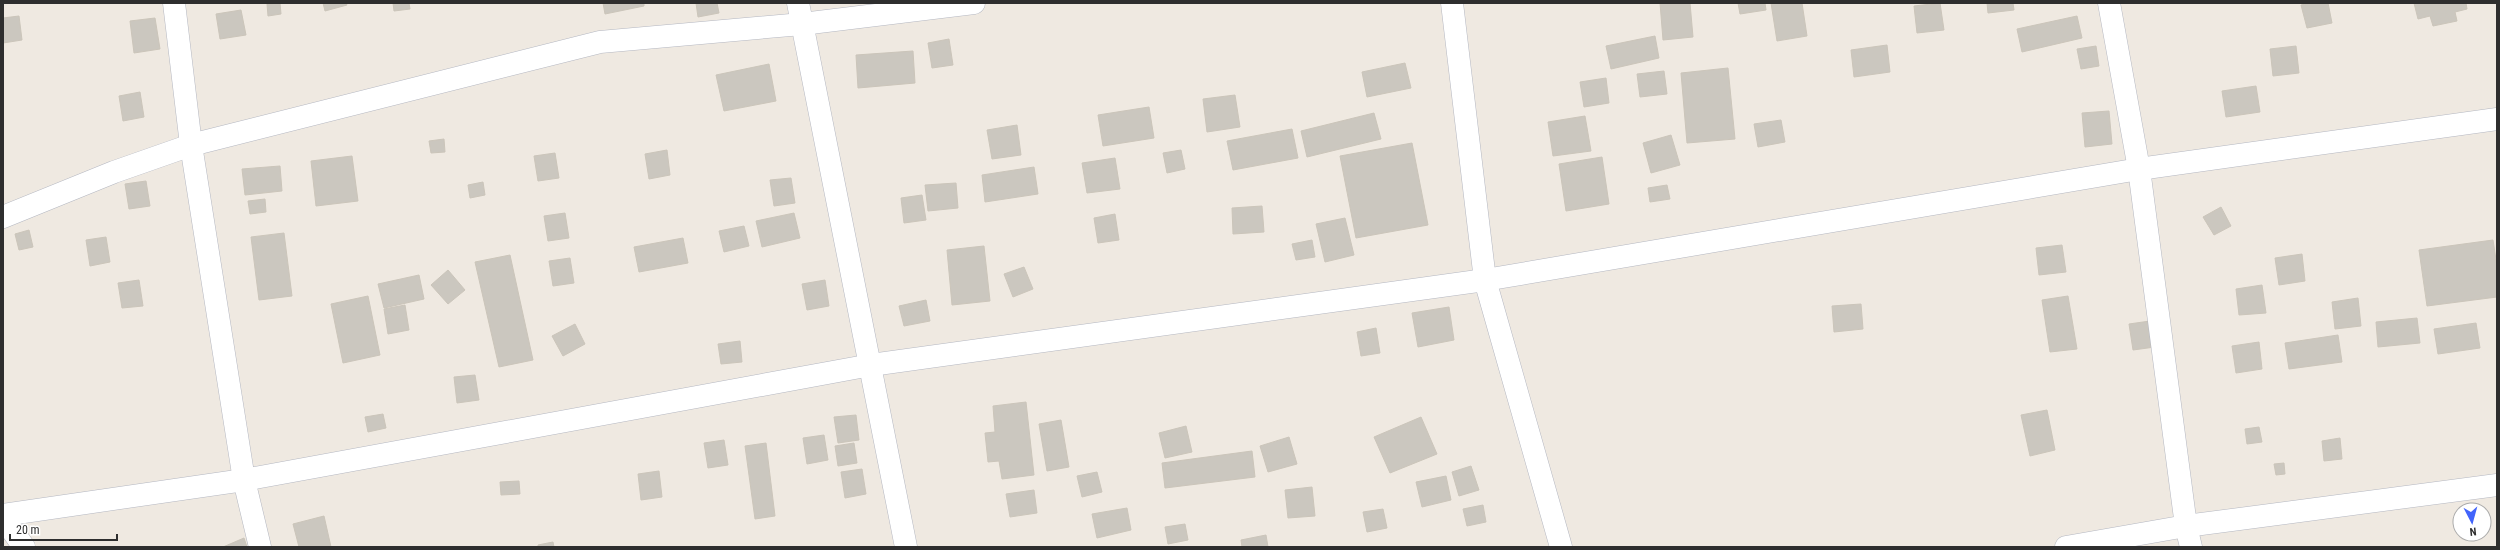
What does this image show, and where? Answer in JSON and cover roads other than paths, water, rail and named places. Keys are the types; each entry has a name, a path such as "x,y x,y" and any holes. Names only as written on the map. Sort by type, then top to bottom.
{"street":[{"path":"174,3 191,145 244,480 260,547"},
{"path":"798,3 906,547"},
{"path":"3,217 114,172 191,145 600,42 802,24 974,3"},
{"path":"1452,3 1485,280 1561,547"},
{"path":"2109,3 2139,169 2186,526 2191,547"},
{"path":"24,547 3,516 244,480 871,365 1485,280 2139,169 2497,119"},
{"path":"2066,547 2186,526 2497,485"}]}
